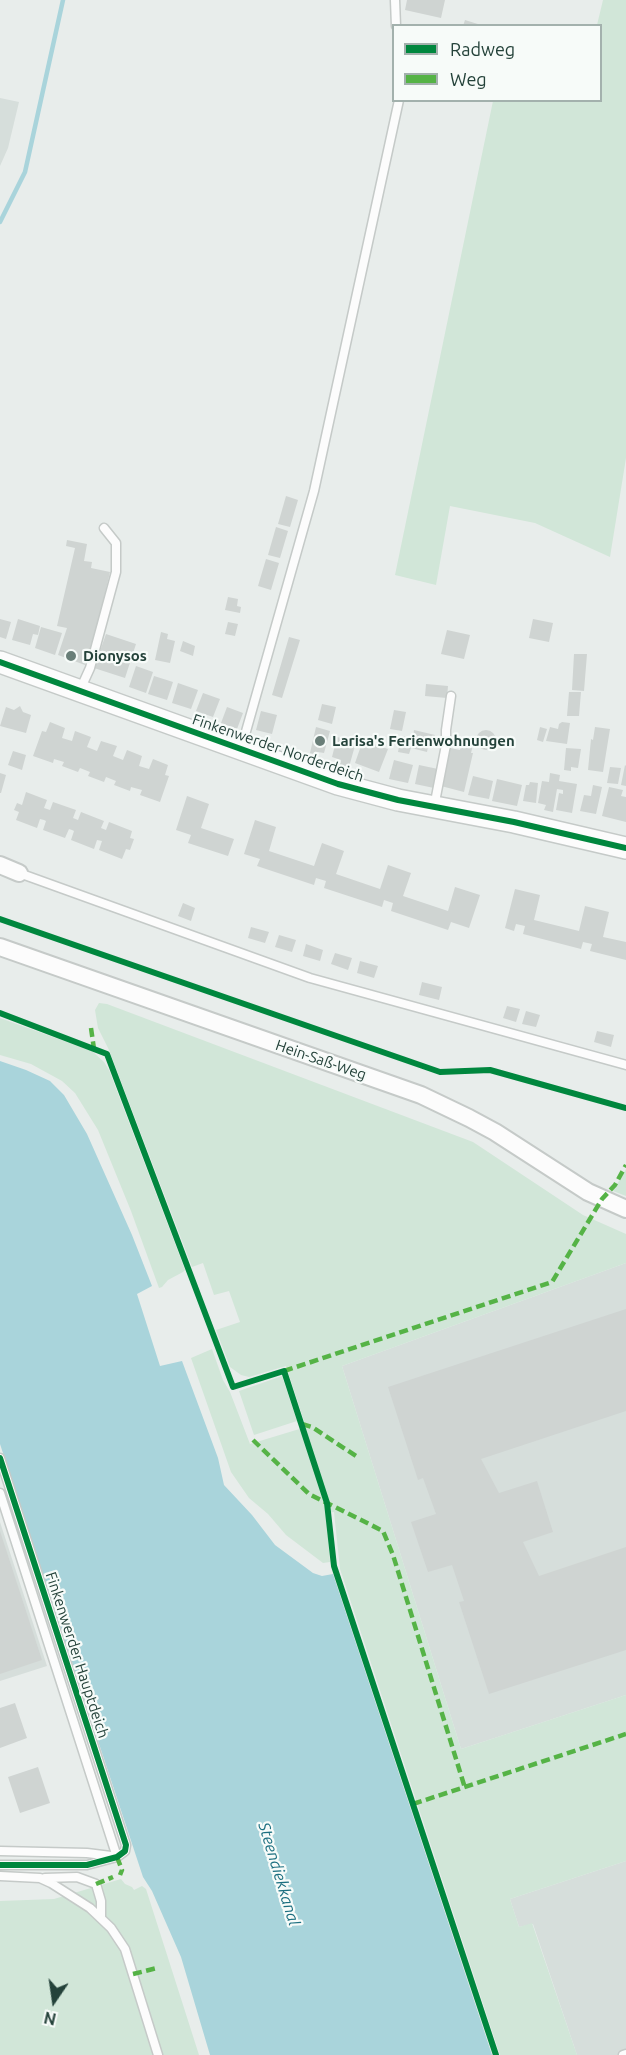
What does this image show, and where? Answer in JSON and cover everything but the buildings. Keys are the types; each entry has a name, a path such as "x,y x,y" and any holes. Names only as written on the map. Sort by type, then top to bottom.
{"street":[{"name":"Finkenwerder Norderdeich","path":"0,662 338,784 626,848"},
{"path":"0,865 19,873"},
{"name":"Hein-Saß-Weg","path":"0,946 421,1095 495,1132 588,1192 626,1209"}],"lane":[{"path":"395,0 396,24"},
{"path":"241,749 314,491 399,102"},
{"path":"80,690 93,660 116,572 116,543 104,528"},
{"path":"434,807 446,745 451,696"},
{"path":"19,873 310,978 626,1065"},
{"name":"Finkenwerder Hauptdeich","path":"0,1458 125,1840 125,1851 117,1857"},
{"path":"0,1493 117,1857"},
{"path":"0,1851 87,1853 117,1857"},
{"path":"0,1865 87,1865 117,1857"},
{"path":"0,1876 77,1877 96,1884 101,1901 101,1917"},
{"path":"40,1878 62,1889 101,1917 111,1928 125,1949 158,2055"}],"shaded area":[{"path":"0,98 19,102 8,148 0,166"},
{"path":"626,1263 626,1695 461,1749 342,1366"},
{"path":"0,1522 47,1666 0,1681"},
{"path":"626,1861 626,2055 577,2055 533,1924 519,1927 510,1899"}],"green space":[{"path":"603,0 626,0 626,458 610,557 535,523 450,506 436,585 395,575 493,102 602,102 602,24 597,24"},
{"path":"99,1003 107,1004 473,1142 583,1215 626,1234 626,1263 342,1366 461,1749 626,1695 626,1861 510,1899 519,1927 532,1923 577,2055 500,2055 340,1569 334,1512 326,1513 330,1562 323,1563 286,1535 268,1514 249,1498 231,1472 191,1358 212,1349 250,1444 306,1427 286,1366 249,1377 241,1375 230,1367 216,1330 240,1322 229,1291 214,1295 203,1263 192,1267 109,1050 98,1028 95,1010"},
{"path":"0,1018 92,1051 109,1070 185,1270 168,1280 162,1287 159,1288 98,1130 75,1093 62,1081 31,1064 0,1055"},
{"path":"626,1169 626,1196 613,1191"},
{"path":"282,1376 297,1421 254,1435 239,1391"},
{"path":"121,1879 134,1890 142,1886 146,1889 199,2055 0,2055 0,1901 54,1899"}],"water":[{"name":"Steendiekkanal","path":"0,1061 50,1081 64,1095 87,1134 152,1286 137,1294 160,1366 182,1361 218,1458 224,1485 252,1515 275,1545 313,1573 322,1576 333,1574 492,2055 210,2055 181,1957 152,1891 143,1877 0,1444"}],"waterway":[{"path":"0,222 25,172 63,0"}],"marked path":[{"path":"91,1028 94,1049"},
{"path":"284,1371 552,1282 602,1199 615,1185 626,1165"},
{"path":"302,1424 312,1427 359,1458"},
{"path":"253,1440 309,1494 383,1531 393,1555 465,1788"},
{"path":"413,1804 626,1734"},
{"path":"117,1857 122,1870 120,1875"},
{"path":"96,1884 113,1877"},
{"path":"133,1974 157,1968"}],"cycle path":[{"path":"0,662 338,784 398,800 514,822 626,848"},
{"path":"0,919 440,1072 490,1070 626,1108"},
{"path":"0,1013 107,1054 233,1387 284,1371 327,1503 334,1566 496,2055"},
{"path":"0,1458 126,1845 125,1851 117,1857 87,1865 0,1865"}],"place":[{"name":"Dionysos","path":"71,656"},
{"name":"Larisa's Ferienwohnungen","path":"320,741"}]}
